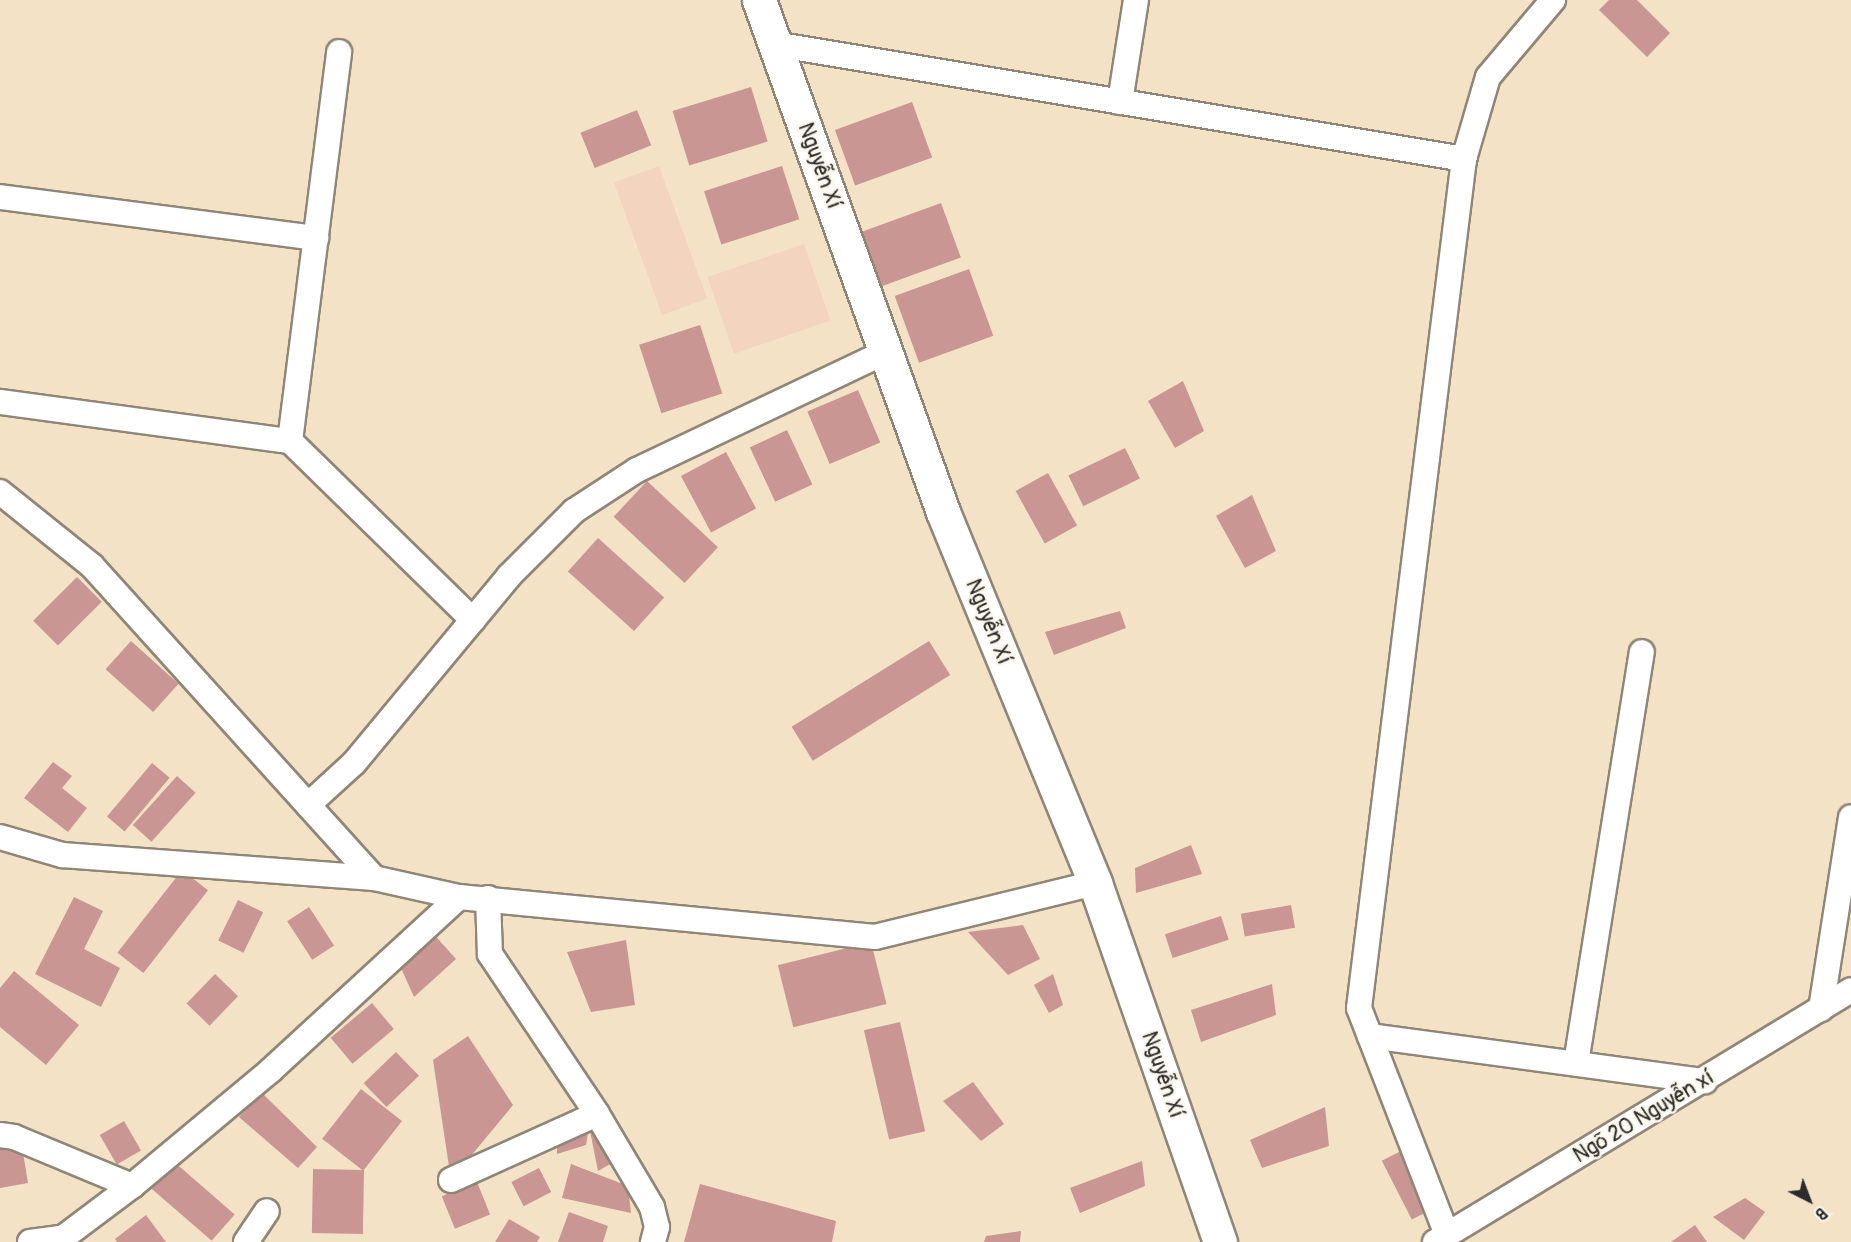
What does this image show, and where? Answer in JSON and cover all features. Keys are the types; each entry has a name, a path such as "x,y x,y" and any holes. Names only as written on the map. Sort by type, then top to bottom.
{"street":[{"name":"Nguyễn Xí","path":"759,0 943,512 1095,883 1220,1242"},
{"path":"1120,102 1136,0"},
{"path":"1441,1239 1359,1008 1464,159 1488,77 1552,0"},
{"path":"774,44 1464,159"},
{"path":"290,441 339,52"},
{"path":"0,197 316,238"},
{"path":"308,805 354,763 509,576 574,511 637,470 886,352"},
{"path":"0,402 290,441 473,620"},
{"path":"0,492 92,566 374,878"},
{"path":"1576,1064 1642,652"},
{"path":"1821,1010 1851,817"},
{"path":"0,837 62,855 374,878 459,897 875,937 1095,883"},
{"path":"30,1242 65,1239 132,1186 271,1070 459,897"},
{"path":"488,898 490,954 597,1114 652,1207 657,1227 653,1242"},
{"name":"Ngõ 20 Nguyễn xí","path":"1441,1239 1705,1081 1851,990"},
{"path":"1370,1036 1705,1081"},
{"path":"451,1180 597,1114"},
{"path":"0,1135 14,1137 132,1186"},
{"path":"246,1242 267,1211"}],"shaded area":[{"path":"659,166 707,298 662,315 614,182"},
{"path":"804,244 830,321 734,354 708,277"}],"building":[{"path":"1609,0 1637,0 1670,33 1647,57 1599,10"},
{"path":"751,87 768,142 689,165 673,111"},
{"path":"912,102 932,157 855,185 835,130"},
{"path":"637,110 651,145 595,168 580,133"},
{"path":"782,166 799,219 721,245 704,191"},
{"path":"941,203 961,258 881,287 861,232"},
{"path":"969,269 993,336 919,363 895,296"},
{"path":"700,325 722,393 661,413 639,345"},
{"path":"1183,381 1204,431 1175,448 1148,401"},
{"path":"858,390 880,442 830,464 807,411"},
{"path":"787,430 812,484 775,502 750,447"},
{"path":"1125,448 1140,479 1083,506 1068,476"},
{"path":"726,452 756,509 711,532 681,476"},
{"path":"1048,473 1077,525 1045,543 1016,491"},
{"path":"647,481 718,547 685,583 614,517"},
{"path":"1252,495 1276,551 1245,568 1216,516"},
{"path":"598,538 664,598 634,631 568,571"},
{"path":"77,577 102,602 58,646 33,621"},
{"path":"1120,611 1126,628 1054,655 1045,632"},
{"path":"131,641 179,684 153,712 106,669"},
{"path":"929,641 950,675 813,761 792,727"},
{"path":"53,762 72,776 62,788 87,808 68,832 24,798"},
{"path":"152,763 170,778 125,831 107,817"},
{"path":"177,776 196,793 151,842 133,825"},
{"path":"1191,845 1202,874 1136,893 1135,868"},
{"path":"182,870 208,890 143,973 117,953"},
{"path":"74,897 103,911 84,949 120,968 101,1007 35,974"},
{"path":"238,900 263,912 243,953 218,940"},
{"path":"1291,905 1295,928 1245,937 1241,914"},
{"path":"309,907 334,946 312,960 287,921"},
{"path":"1221,916 1229,940 1173,958 1165,934"},
{"path":"1023,925 1040,959 1008,975 968,932"},
{"path":"430,930 456,959 414,997 397,959"},
{"path":"626,940 635,1005 591,1012 567,952"},
{"path":"871,942 886,1004 793,1027 778,965"},
{"path":"14,971 79,1025 46,1065 0,1027 0,988"},
{"path":"215,974 238,996 210,1026 187,1003"},
{"path":"1053,974 1063,1005 1049,1013 1034,985"},
{"path":"1272,984 1276,1015 1201,1042 1191,1010"},
{"path":"372,1003 394,1029 352,1064 331,1038"},
{"path":"900,1022 925,1131 889,1139 864,1030"},
{"path":"468,1036 513,1105 451,1180 433,1060"},
{"path":"396,1052 419,1076 387,1107 364,1083"},
{"path":"973,1082 1004,1124 981,1141 943,1101"},
{"path":"361,1089 402,1121 363,1171 322,1139"},
{"path":"262,1093 317,1147 298,1168 239,1117"},
{"path":"1325,1107 1329,1146 1262,1168 1250,1140"},
{"path":"124,1121 141,1150 117,1164 100,1135"},
{"path":"589,1126 586,1145 557,1154 557,1140"},
{"path":"589,1126 614,1162 598,1171"},
{"path":"0,1148 23,1153 28,1183 0,1188"},
{"path":"1405,1149 1435,1208 1412,1220 1382,1161"},
{"path":"172,1160 235,1214 212,1241 149,1186"},
{"path":"1142,1161 1145,1186 1080,1213 1070,1188"},
{"path":"571,1164 628,1186 631,1213 562,1198"},
{"path":"539,1168 551,1192 524,1206 511,1182"},
{"path":"313,1169 364,1170 363,1234 312,1233"},
{"path":"477,1182 490,1214 455,1229 442,1196"},
{"path":"700,1184 836,1221 832,1242 684,1242"},
{"path":"1745,1198 1765,1212 1744,1240 1713,1217"},
{"path":"569,1212 608,1226 603,1242 558,1242"},
{"path":"146,1215 166,1242 117,1242 115,1239"},
{"path":"509,1219 540,1237 537,1242 495,1242"},
{"path":"1695,1225 1707,1242 1671,1242"},
{"path":"1021,1231 1020,1242 984,1242 986,1236"}]}
